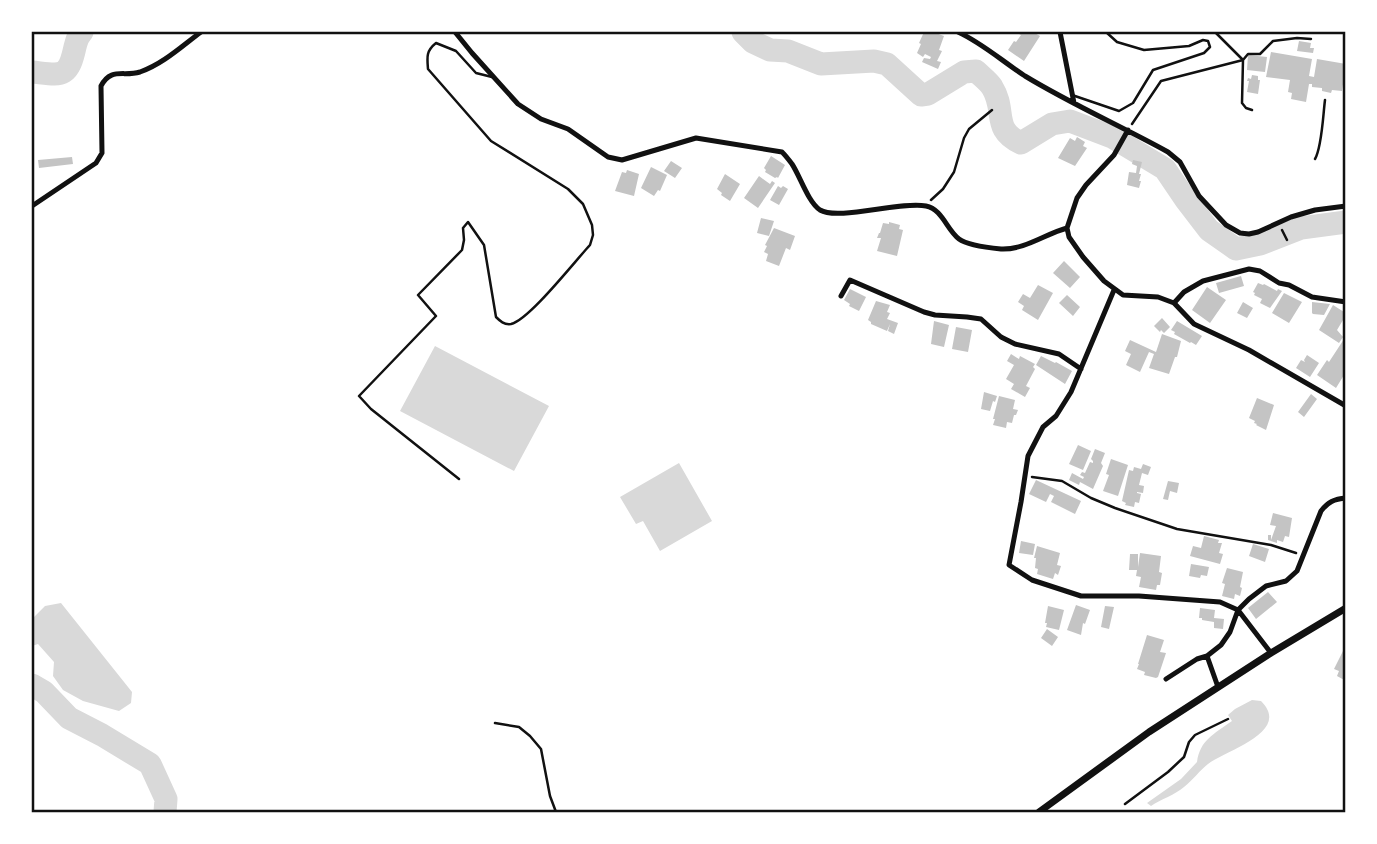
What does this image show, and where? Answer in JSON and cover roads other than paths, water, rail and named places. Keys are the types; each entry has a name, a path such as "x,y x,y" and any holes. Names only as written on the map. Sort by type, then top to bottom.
{"street":[{"path":"32,206 96,163 102,153 101,86 105,79 115,73 142,71 160,62 201,32"},
{"path":"455,32 518,104 541,119 568,129 608,157 622,160 696,138 782,152 791,162 814,205 832,214 887,206 929,206 936,210 960,240 1004,249 1034,242 1067,228"},
{"path":"958,32 973,39 1026,76 1126,133 1168,152 1180,162 1199,196 1226,225 1240,233 1258,232 1315,210 1346,206"},
{"path":"1060,32 1074,103"},
{"path":"1126,133 1114,155 1086,184 1077,198 1067,228 1069,237 1083,257 1114,290 1123,295 1158,297 1174,303 1194,324 1249,350 1346,406"},
{"path":"1174,303 1184,292 1203,281 1249,269 1260,271 1279,283 1312,297 1346,302"},
{"path":"841,296 850,280 924,312 981,319 1001,337 1015,344 1059,354 1081,369"},
{"path":"1114,290 1071,393 1056,415 1043,427 1028,456 1009,565 1032,580 1081,596 1139,596 1220,602 1233,606 1271,653"},
{"path":"1166,679 1221,645 1230,632 1238,610 1266,586 1286,581 1297,571 1321,511 1328,503 1346,498"},
{"path":"1039,813 1149,733 1271,653 1346,608"},
{"path":"1207,656 1218,687"}],"lane":[{"path":"1072,94 1119,111 1133,103 1153,70 1204,53 1210,47 1208,41 1203,40 1189,46 1144,50 1117,42 1106,32"},
{"path":"459,479 371,410 359,396 436,316 418,295 463,250 463,228 468,222 484,244 496,317 503,323 511,324 538,303 590,245 593,234 583,204 568,189 491,141 428,69 427,56 430,48 436,43 441,44 456,51 476,73 494,77"},
{"path":"495,723 519,727 541,749 556,813"}],"waterway":[{"path":"32,72 57,74 66,70 82,32"},
{"path":"743,32 753,42 770,50 788,51 821,64 874,61 887,64 921,95 928,94 964,72 976,71 992,87 1003,125 1012,138 1021,143 1052,124 1070,121 1112,137 1165,169 1209,230 1236,249 1260,244 1301,228 1346,222"},
{"path":"32,685 44,692 69,718 150,764 166,799 165,812"}]}
